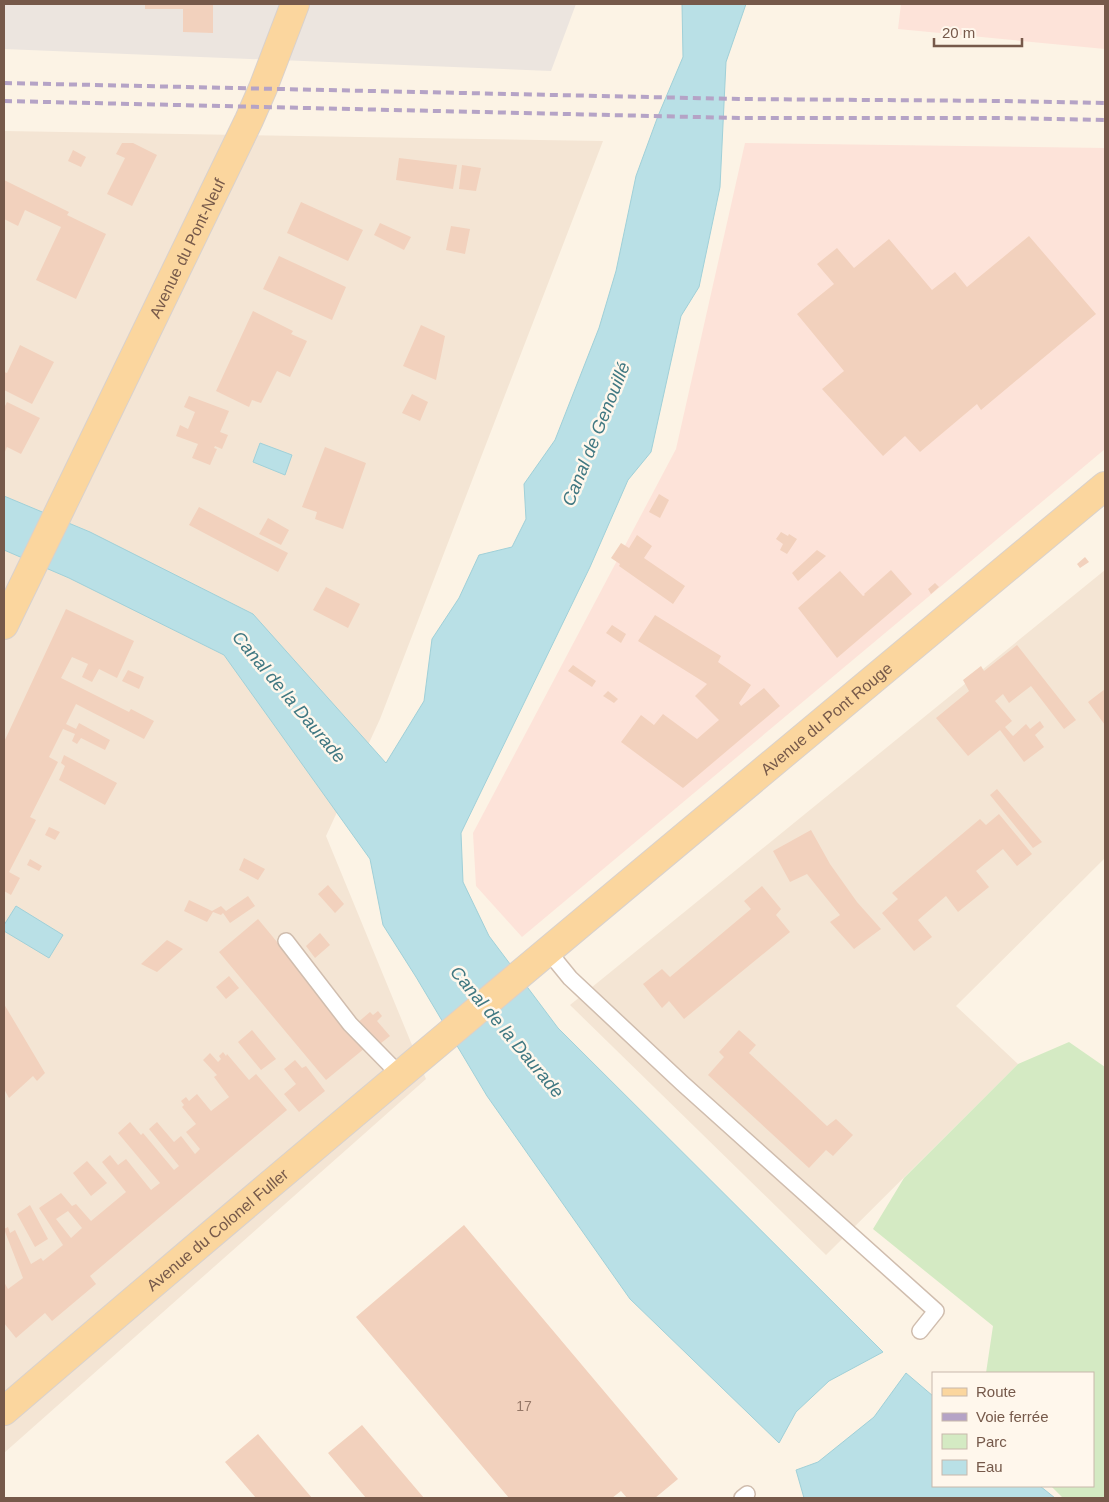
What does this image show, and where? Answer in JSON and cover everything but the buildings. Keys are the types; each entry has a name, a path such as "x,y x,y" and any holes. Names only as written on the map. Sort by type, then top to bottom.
{"main road":[{"name":"Avenue du Pont-Neuf","path":"4,625 249,120 295,4"},
{"name":"Avenue du Pont Rouge","path":"430,1049 1105,486"},
{"name":"Avenue du Colonel Fuller","path":"4,1411 430,1049"}],"lane":[{"path":"286,941 350,1024 399,1074"},
{"path":"548,951 570,978 682,1083 936,1311 920,1331"}],"shaded area":[{"path":"4,4 576,4 551,71 4,49"},
{"path":"901,4 1105,4 1105,49 898,29"},
{"path":"4,131 603,141 380,719 326,836 426,1079 4,1453"},
{"path":"745,143 1105,148 1105,449 522,937 476,886 473,833 676,449"},
{"path":"1105,570 1105,858 956,1006 1018,1064 826,1255 570,1005"}],"green space":[{"path":"1069,1042 1105,1067 1105,1498 1063,1498 1052,1487 1094,1487 1094,1372 986,1372 993,1326 873,1229 904,1178 1018,1064"}],"water":[{"path":"682,4 746,4 726,62 720,187 699,287 681,316 651,452 628,480 590,567 461,833 463,882 489,936 558,1028 883,1352 829,1381 796,1412 779,1443 630,1299 487,1096 383,925 370,859 224,655 69,578 4,550 4,496 90,532 253,614 386,763 424,701 432,639 459,598 479,555 512,547 526,519 524,484 555,440 599,328 616,271 636,176 658,116 683,57"},
{"path":"260,443 292,455 285,475 253,462"},
{"path":"16,906 63,935 49,958 4,931 4,925"},
{"path":"906,1373 932,1395 932,1487 1041,1487 1055,1498 804,1498 796,1470 818,1462 874,1417"}],"railway":[{"path":"4,83 739,99 1105,103"},
{"path":"4,101 739,118 1105,120"}],"water label":[{"name":"Canal de Genouillé","path":"596,434"},
{"name":"Canal de la Daurade","path":"289,697"},
{"name":"Canal de la Daurade","path":"507,1032"}]}
